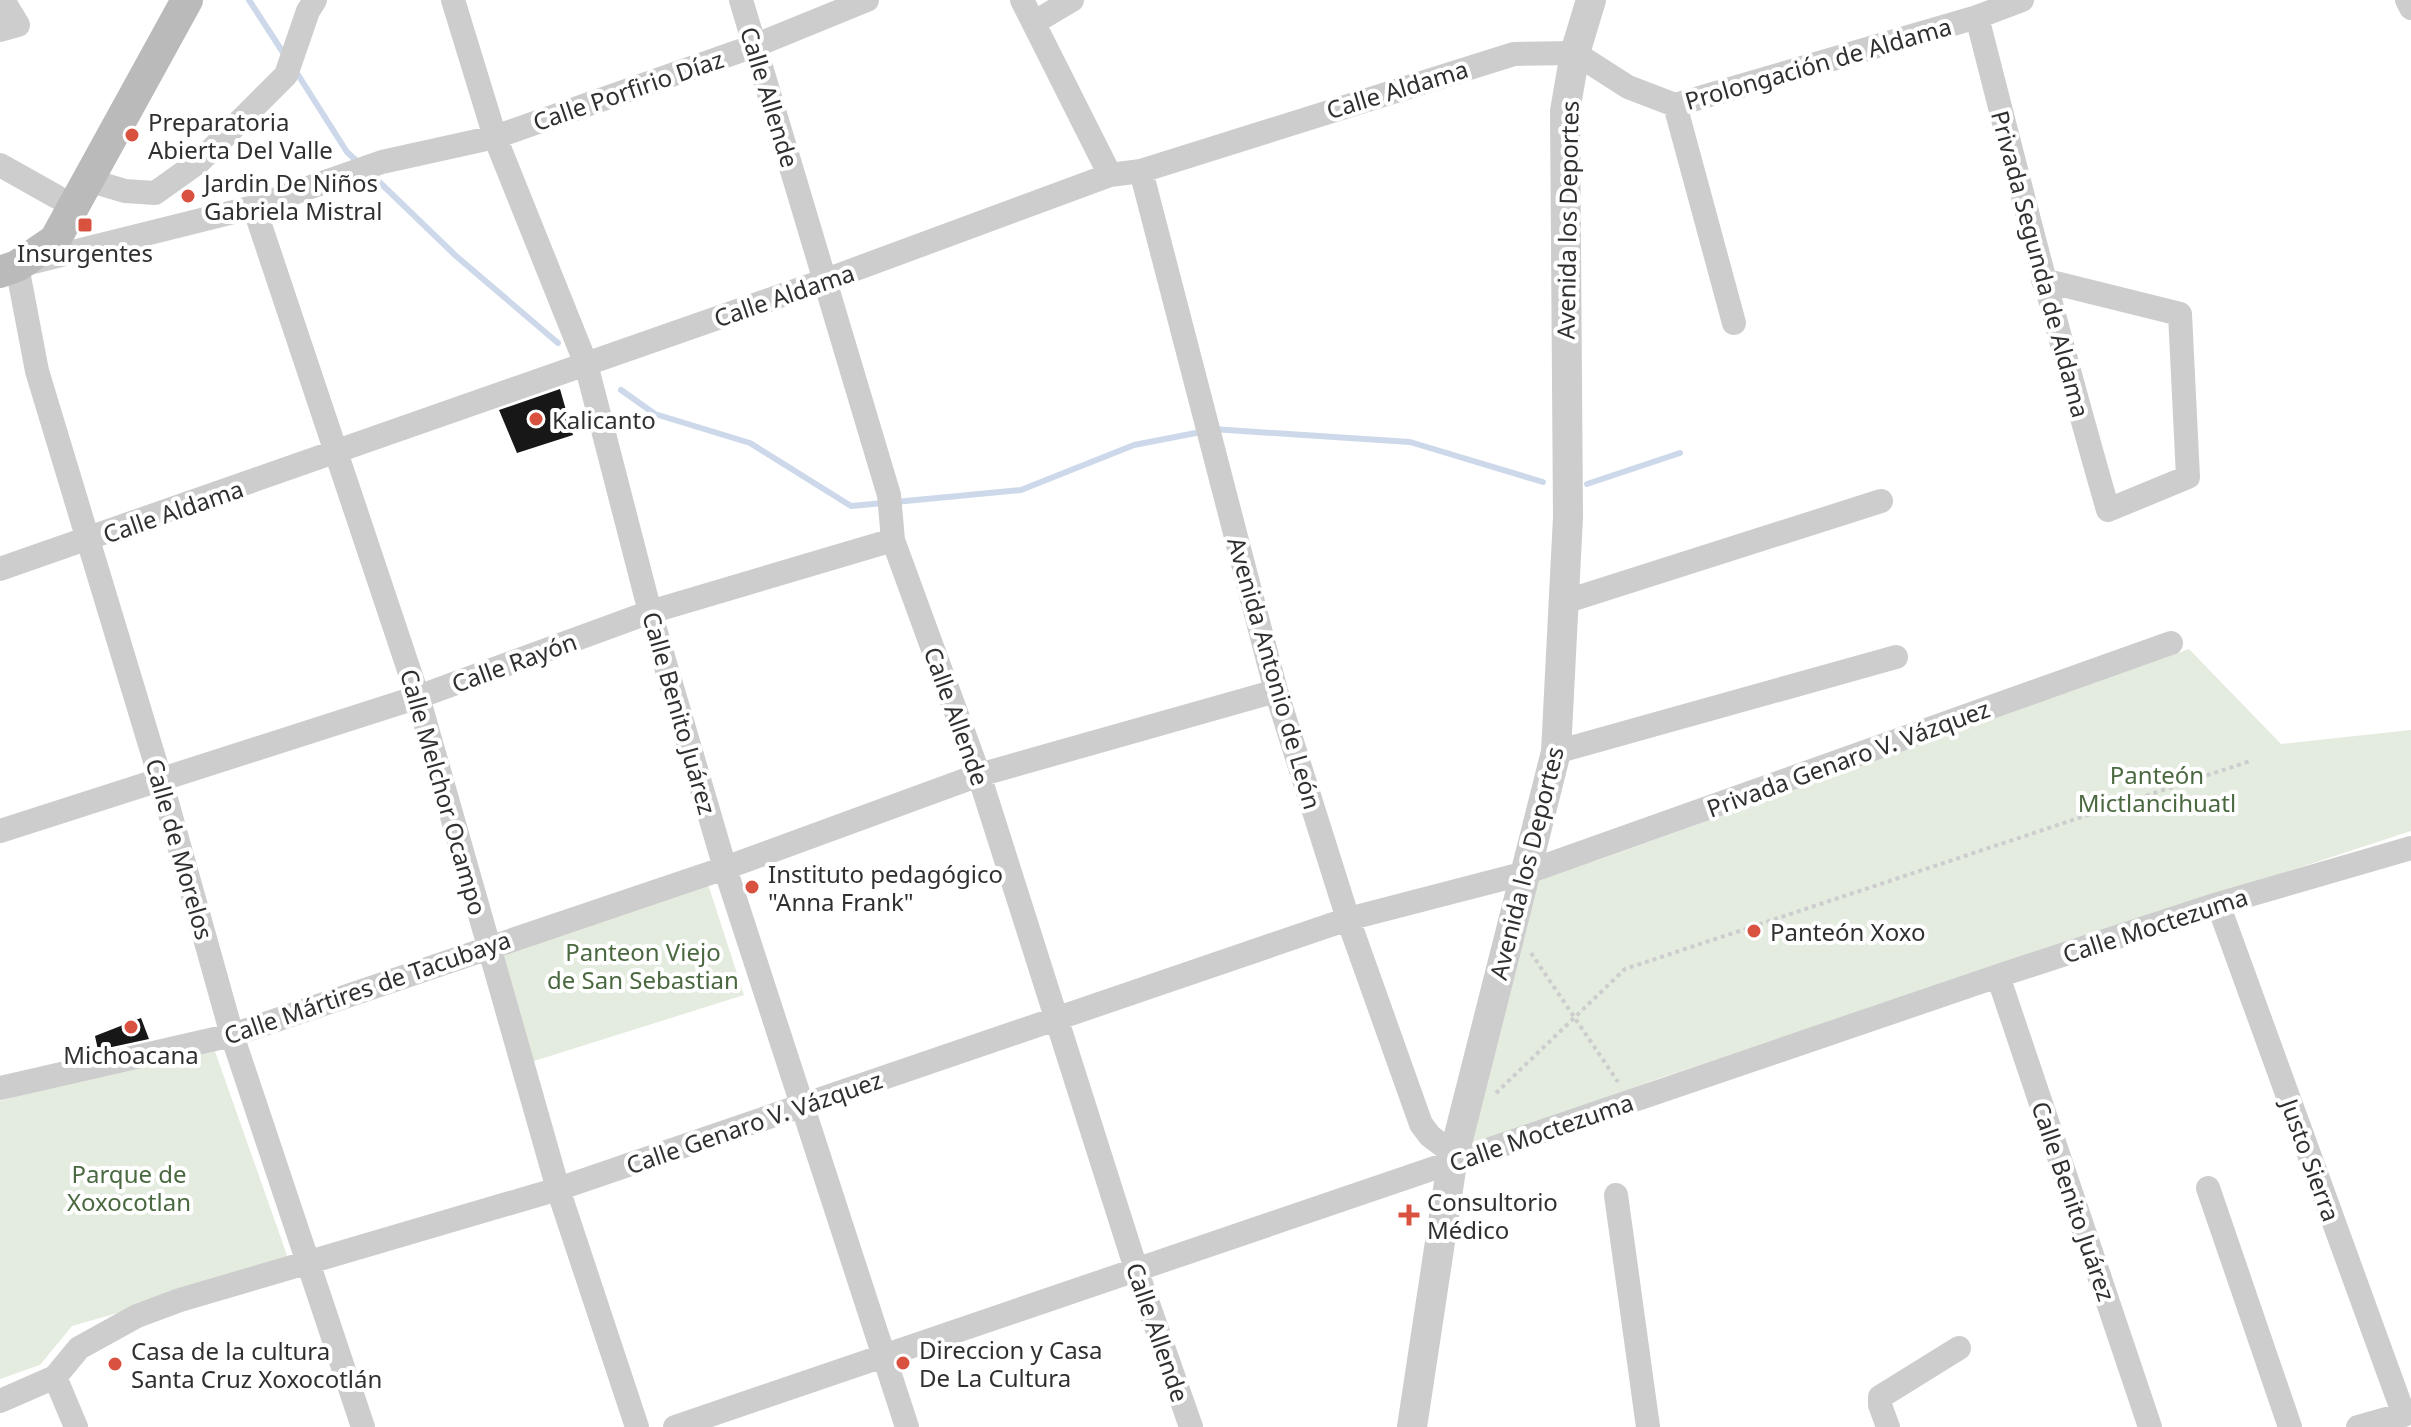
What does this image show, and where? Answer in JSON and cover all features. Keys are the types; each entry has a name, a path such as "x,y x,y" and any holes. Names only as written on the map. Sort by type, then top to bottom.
{"main road":[{"path":"9,269 57,197 164,0"},
{"path":"9,269 55,240 187,0"}],"street":[{"path":"3,0 9,28"},
{"name":"Calle Benito Juárez","path":"453,0 495,137 586,364 650,612 725,868 799,1105 886,1355 907,1427"},
{"name":"Calle Allende","path":"741,0 889,495 892,531 979,775 1137,1272 1191,1427"},
{"name":"Calle Porfirio Díaz","path":"254,207 382,162 495,137 754,46 867,0"},
{"path":"1022,0 1110,175"},
{"path":"1035,22 1072,0"},
{"name":"Prolongación de Aldama","path":"1575,53 1628,87 1675,105 1977,17 2022,0"},
{"path":"2407,0 2411,8"},
{"name":"Avenida los Deportes","path":"1412,1427 1453,1158 1556,752 1568,517 1565,111 1588,2"},
{"path":"88,180 125,191 155,193 200,161 286,75 312,5"},
{"name":"Privada Segunda de Aldama","path":"1977,17 2043,280 2108,510 2188,477 2180,314 2043,280"},
{"name":"Calle Aldama","path":"0,569 826,280 1110,175 1141,171 1514,54 1575,53"},
{"path":"1675,105 1734,323"},
{"path":"0,165 57,197"},
{"name":"Avenida Antonio de León","path":"1141,171 1276,691 1348,919 1421,1124 1453,1158"},
{"path":"9,269 254,207"},
{"name":"Calle Melchor Ocampo","path":"254,207 418,697 558,1189 637,1427"},
{"name":"Calle de Morelos","path":"9,269 87,541 161,781 232,1035 363,1427"},
{"path":"1564,602 1881,501"},
{"name":"Calle Rayón","path":"0,831 418,697 650,612 892,531"},
{"name":"Privada Genaro V. Vázquez","path":"1525,873 2171,643"},
{"path":"1556,752 1896,657"},
{"name":"Calle Mártires de Tacubaya","path":"0,1088 232,1035 725,868 979,775 1276,691"},
{"name":"Calle Moctezuma","path":"675,1427 1137,1272 1453,1158 1631,1102 1998,976 2218,904 2411,848"},
{"name":"Calle Genaro V. Vázquez","path":"0,1401 55,1377 79,1348 137,1316 558,1189 1348,919 1525,873"},
{"name":"Justo Sierra","path":"2218,904 2407,1414"},
{"name":"Calle Benito Juárez","path":"1998,976 2150,1427"},
{"path":"2208,1188 2290,1427"},
{"path":"1616,1195 1648,1427"},
{"path":"1888,1427 1880,1397 1959,1348"},
{"path":"55,1377 76,1427"},
{"path":"2358,1427 2407,1414"}],"path":[{"path":"1491,1098 1625,969 2250,761"},
{"path":"1512,924 1631,1102"}],"green space":[{"name":"Panteón Mictlancihuatl","path":"2189,649 2281,744 2411,730 2411,831 1660,1078 1454,1154 1525,873 1592,862"},
{"name":"Panteon Viejo de San Sebastian","path":"707,881 744,995 531,1062 497,949"},
{"name":"Parque de Xoxocotlan","path":"211,1040 288,1258 181,1295 72,1326 40,1365 0,1379 0,1101"}],"building":[{"name":"Kalicanto","path":"560,389 573,435 517,453 499,410"},
{"name":"Michoacana","path":"141,1018 149,1039 98,1050 95,1036"}],"waterway":[{"path":"249,0 284,54"},
{"path":"295,70 347,152 359,163"},
{"path":"370,173 456,256 558,343"},
{"path":"621,390 655,414 750,443 851,506 884,503"},
{"path":"1212,429 1410,442 1543,482"},
{"path":"895,502 1021,490 1134,445 1201,432"},
{"path":"1587,484 1680,453"}],"place":[{"name":"Preparatoria Abierta Del Valle","path":"132,135"},
{"name":"Jardin De Niños Gabriela Mistral","path":"188,196"},
{"name":"Insurgentes","path":"85,225"},
{"name":"Kalicanto","path":"536,419"},
{"name":"Instituto pedagógico \"Anna Frank\"","path":"752,887"},
{"name":"Panteón Xoxo","path":"1754,931"},
{"name":"Michoacana","path":"131,1027"},
{"name":"Consultorio Médico","path":"1409,1215"},
{"name":"Direccion y Casa De La Cultura","path":"903,1363"},
{"name":"Casa de la cultura Santa Cruz Xoxocotlán","path":"115,1364"}]}
